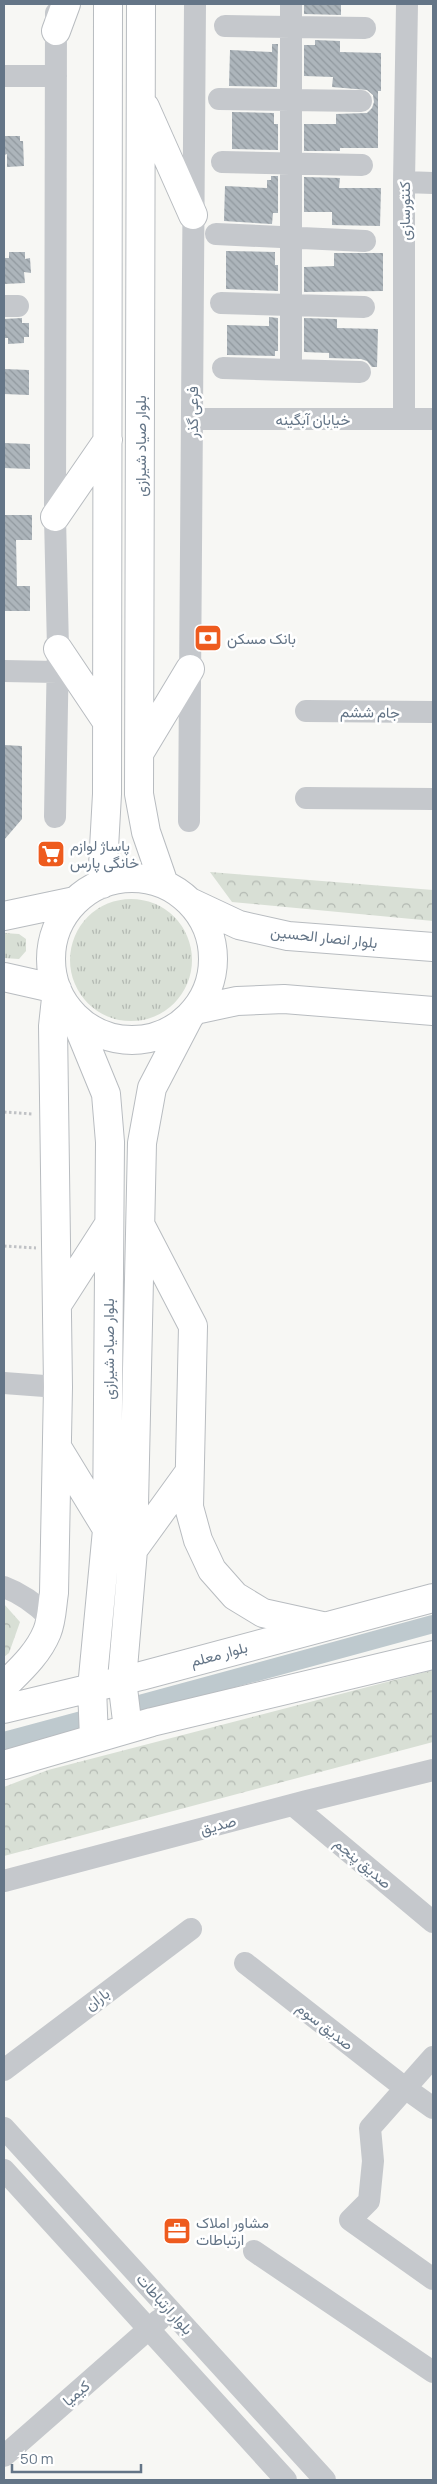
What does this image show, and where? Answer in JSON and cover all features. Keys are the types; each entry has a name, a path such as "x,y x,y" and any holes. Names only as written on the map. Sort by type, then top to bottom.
{"main road":[{"path":"56,31 66,4"},
{"path":"102,884 107,794 108,4"},
{"name":"بلوار صیاد شیرازی","path":"141,4 140,794 146,832 164,884"},
{"path":"141,97 194,215"},
{"path":"55,518 108,440"},
{"path":"57,661 107,722"},
{"path":"140,754 190,669"},
{"path":"4,977 57,989 74,1016 95,1031 119,1039 144,1039 169,1031 192,1013 208,988 214,964 209,930 190,902 164,884 136,878 122,878 102,884 75,901 65,913 52,942 52,966 57,989 53,1026 58,1387 54,1593 48,1631 28,1663 4,1686"},
{"path":"4,916 75,901"},
{"name":"بلوار انصار الحسین","path":"190,902 239,925 288,936 433,947"},
{"path":"192,1013 237,1001 284,999 433,1011"},
{"name":"بلوار صیاد شیرازی","path":"128,1729 122,1680 133,1550 142,1143 152,1088 192,1013"},
{"name":"بلوار صیاد شیرازی","path":"74,1016 106,1094 110,1142 107,1530 92,1688 94,1738"},
{"path":"57,1305 109,1224"},
{"path":"140,1225 193,1326 188,1474 189,1507 198,1540 212,1570 235,1596 263,1613 322,1626"},
{"path":"57,1447 107,1530"},
{"path":"133,1550 188,1474"},
{"name":"بلوار معلم","path":"4,1709 92,1688 433,1598"},
{"path":"4,1765 128,1729 433,1655"}],"street":[{"path":"55,817 57,661 55,518 56,4"},
{"name":"فرعی گذر","path":"189,821 195,4"},
{"path":"291,4 291,370"},
{"name":"کنتورسازی","path":"404,419 404,182 407,4"},
{"path":"225,26 365,28"},
{"path":"4,76 56,76"},
{"path":"219,98 361,101"},
{"path":"222,162 291,165 362,165"},
{"path":"404,182 433,183"},
{"path":"216,234 291,236 365,241"},
{"path":"221,303 364,307"},
{"path":"223,368 360,372"},
{"name":"خیابان آبگینه","path":"192,419 433,419"},
{"path":"4,671 57,661"},
{"name":"جام ششم","path":"306,711 433,712"},
{"path":"306,798 433,799"},
{"path":"4,1383 58,1387"},
{"path":"4,1587 36,1603 50,1618"},
{"name":"صدیق","path":"4,1881 433,1770"},
{"name":"صدیق پنجم","path":"292,1805 433,1922"},
{"name":"باران","path":"4,2070 191,1929"},
{"name":"صدیق سوم","path":"245,1963 433,2108"},
{"path":"433,2057 370,2128 373,2161 368,2201 350,2220 433,2279"},
{"name":"بلوار ارتباطات","path":"4,2128 325,2480"},
{"name":"بلوار ارتباطات","path":"4,2170 286,2480"},
{"path":"254,2251 433,2372"},
{"name":"کیمیا","path":"4,2456 170,2310"}],"path":[{"path":"4,1112 55,1115"},
{"path":"4,1246 56,1249"}],"green space":[{"path":"210,872 433,890 433,921 232,902"},
{"path":"131,899 154,904 174,917 187,937 192,960 187,983 174,1003 154,1016 131,1021 108,1016 88,1003 75,983 70,960 75,937 88,917 108,904"},
{"path":"4,933 19,934 26,939 26,951 19,959 4,958"},
{"path":"4,1604 20,1622 9,1653 4,1657"},
{"path":"433,1670 433,1742 4,1856 4,1787 48,1770"}],"building":[{"path":"304,4 341,4 341,15 304,14"},
{"path":"315,40 340,41 340,52 381,53 381,91 378,91 378,148 340,148 340,151 304,151 304,124 336,124 336,114 367,113 372,108 374,102 373,95 367,90 332,87 333,77 304,76 304,45 315,45"},
{"path":"272,44 278,44 277,87 229,86 230,50 272,52"},
{"path":"232,112 274,113 274,124 278,124 278,150 232,149"},
{"path":"4,136 20,136 20,141 23,141 24,166 7,167 7,154 4,155"},
{"path":"271,176 278,176 278,213 273,213 272,224 224,221 225,186 267,188 267,180 271,180"},
{"path":"304,177 340,178 339,188 381,188 380,226 332,225 332,212 304,212"},
{"path":"226,251 275,252 275,265 278,265 278,291 226,289"},
{"path":"9,252 25,252 25,259 30,258 31,273 24,272 25,283 4,284 4,258 9,258"},
{"path":"334,253 383,253 383,291 304,292 304,267 334,266"},
{"path":"269,317 278,318 278,351 275,351 275,356 227,355 227,325 269,326"},
{"path":"22,318 22,323 29,323 29,337 24,337 24,343 8,344 8,338 4,338 4,319"},
{"path":"304,318 337,319 337,328 378,329 377,367 372,367 367,361 361,359 329,358 329,353 304,352"},
{"path":"4,369 29,370 29,395 4,394"},
{"path":"4,443 30,444 30,469 4,468"},
{"path":"4,515 32,515 32,540 16,540 17,586 30,586 30,611 4,611"},
{"path":"4,745 22,746 22,819 4,840"}],"waterway":[{"path":"136,1705 433,1624"},
{"path":"4,1741 82,1720"}],"place":[{"name":"بانک مسکن","path":"208,638"},
{"name":"پاساژ لوازم خانگی پارس","path":"51,854"},
{"name":"مشاور املاک ارتباطات","path":"177,2231"}]}
